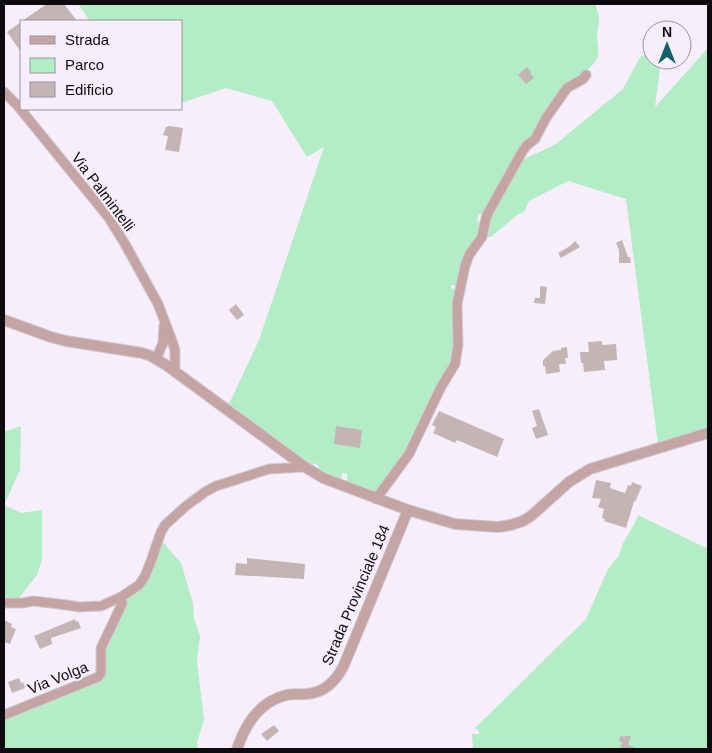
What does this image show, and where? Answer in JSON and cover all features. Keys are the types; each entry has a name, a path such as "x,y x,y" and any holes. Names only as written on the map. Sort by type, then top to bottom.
{"street":[{"path":"376,499 409,454 441,387 456,364 458,345 457,304 465,266 469,255 482,237 486,218 522,152 535,138 546,118 567,88 583,79 586,75"},
{"name":"Via Palmintelli","path":"4,92 20,109"},
{"name":"Via Palmintelli","path":"21,110 110,218 158,304 172,338 175,350 175,371"},
{"path":"4,320 66,341 132,351 156,359 323,478 376,499 455,524 498,527 523,521 569,482 590,469 708,433"},
{"path":"156,359 163,343 164,320"},
{"path":"4,603 33,601 79,608 102,606 121,597 139,585 145,576 165,525 204,492 216,486 269,469 306,467"},
{"name":"Strada Provinciale 184","path":"237,749 249,722 263,707 287,695 322,691 332,684 338,676 344,666 408,510"},
{"name":"Via Volga","path":"4,715 98,677 101,673 101,648 122,604 121,597"}],"green space":[{"path":"78,4 595,4 599,20 597,59 571,83 483,215 479,214 477,221 481,223 478,233 463,258 457,286 451,285 451,288 456,290 453,302 453,353 450,366 441,377 407,450 377,492 347,482 347,474 342,473 341,480 318,470 319,466 314,463 312,465 229,404 259,340 324,147 307,157 272,101 226,88 182,103 182,20 89,20"},
{"path":"708,48 708,429 658,444 626,199 568,181 529,201 524,212 517,215 491,237 486,237 490,216 524,159 556,144 623,89 640,57 642,56 642,70 660,70 655,107 688,70 692,70 692,66"},
{"path":"21,426 20,470 4,505 4,432"},
{"path":"4,505 21,513 42,510 42,560 37,575 18,599 4,599"},
{"path":"638,515 708,548 708,749 473,749 472,734 479,734 479,731 475,728 586,619 608,569 619,556 623,543"},
{"path":"162,541 181,563 193,603 194,619 200,636 197,661 204,720 197,742 198,749 4,749 4,719 100,680 104,649 126,597 141,588"}],"building":[{"path":"47,4 64,4 76,20 23,20"},
{"path":"20,23 20,51 7,32"},
{"path":"527,67 534,78 526,84 518,75"},
{"path":"166,127 183,128 179,152 165,150 168,136 163,135"},
{"path":"622,240 631,263 619,263 619,250 616,243"},
{"path":"575,241 580,247 561,258 558,253"},
{"path":"540,286 547,287 545,304 534,303 535,298 540,298"},
{"path":"236,304 244,315 237,320 229,310"},
{"path":"602,341 602,345 616,344 617,360 604,361 605,370 584,372 580,352 589,352 588,342"},
{"path":"567,347 568,358 565,358 566,364 559,364 560,372 546,374 543,360 553,351"},
{"path":"539,409 548,435 536,439 532,428 537,426 532,411"},
{"path":"439,411 504,439 497,457 457,440 455,443 433,433 436,427 432,425"},
{"path":"336,426 362,430 360,448 334,444"},
{"path":"596,480 611,483 610,488 625,493 628,485 631,486 632,482 642,486 634,501 626,528 604,521 605,519 602,518 604,509 598,507 601,499 592,498"},
{"path":"247,558 305,564 304,579 235,575 236,563 247,564"},
{"path":"75,619 81,628 51,638 52,644 40,649 34,636"},
{"path":"4,620 12,624 11,627 16,629 10,644 4,642"},
{"path":"19,678 25,688 12,693 8,682"},
{"path":"274,725 279,731 267,741 261,734"},
{"path":"620,736 631,736 628,745 638,749 620,749 622,743 619,741"}]}
